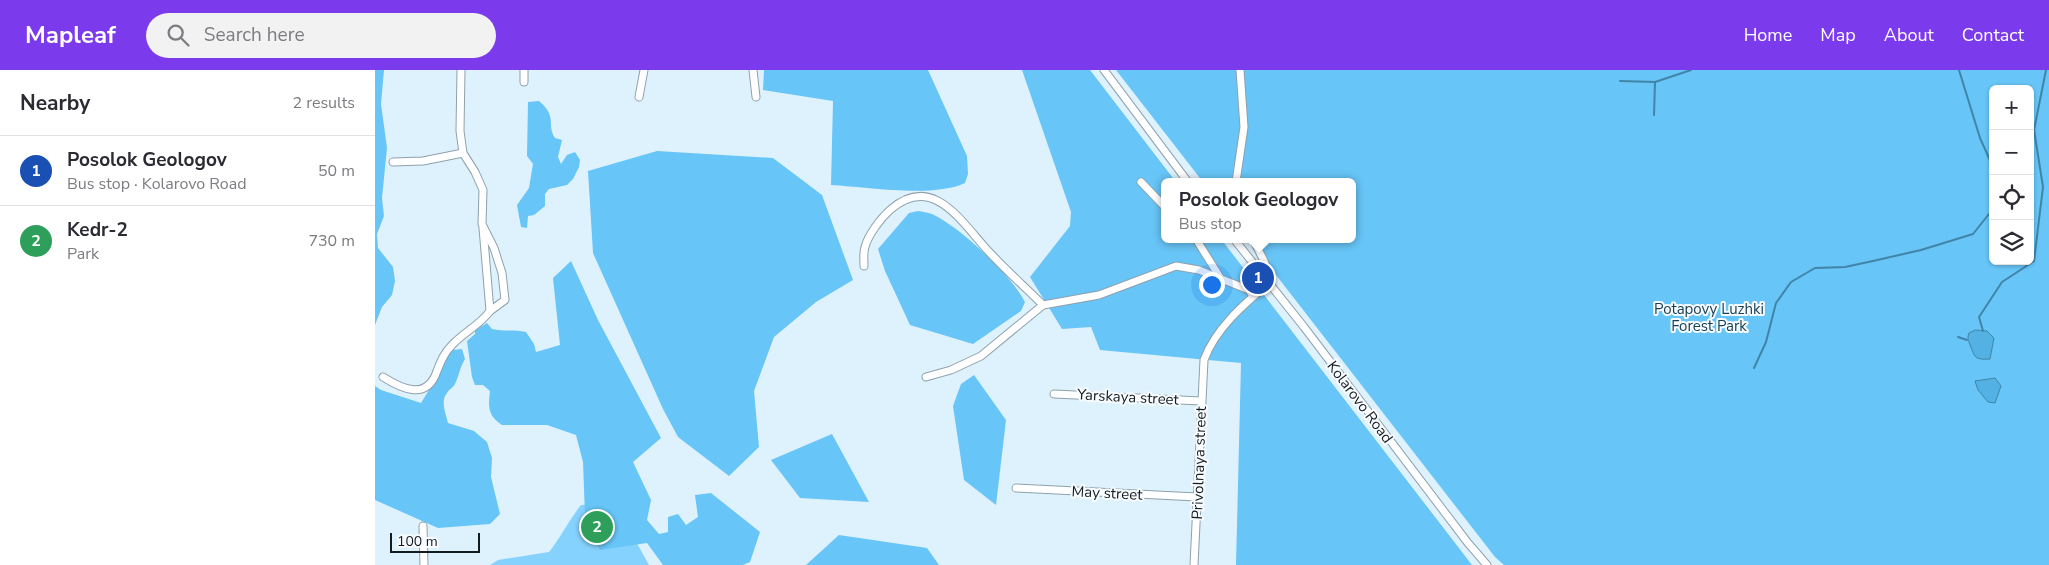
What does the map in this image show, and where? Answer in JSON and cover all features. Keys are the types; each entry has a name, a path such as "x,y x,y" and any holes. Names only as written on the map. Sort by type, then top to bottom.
{"street":[{"path":"461,70 460,131 463,153 475,172 483,190 483,224 490,311"},
{"path":"524,70 524,82"},
{"path":"639,97 644,70"},
{"path":"753,70 757,97"},
{"path":"1104,70 1185,178"},
{"path":"1237,178 1244,126 1240,70"},
{"path":"393,162 423,161 463,153"},
{"path":"1141,182 1161,203"},
{"path":"864,266 864,248 874,229 887,212 911,196 925,196 940,201 952,211 992,255 1043,305"},
{"path":"383,377 410,390 419,390 427,387 437,373 444,353 457,340 484,320 490,311 505,300 502,273 494,248 483,224"},
{"path":"1199,243 1222,279"},
{"name":"Kolarovo Road","path":"1237,243 1468,543 1487,565"},
{"path":"1255,243 1265,263 1258,269"},
{"path":"926,377 951,370 981,356 1043,305 1099,295 1176,266 1199,270 1249,290 1253,296"},
{"name":"Privolnaya street","path":"1194,565 1204,360 1208,347 1243,305 1269,283"},
{"name":"Yarskaya street","path":"1054,394 1201,401"},
{"name":"May street","path":"1016,488 1197,497"},
{"path":"423,526 424,565"}],"shaded area":[{"path":"1975,330 1987,331 1994,338 1990,359 1981,359 1974,355 1968,338 1969,333"},
{"path":"1995,378 2001,386 1995,403 1988,402 1978,390 1975,381"},
{"path":"608,503 620,513 649,565 490,565 498,560 549,552 581,505"}],"green space":[{"path":"375,70 384,70 381,104 387,148 382,198 384,216 377,234 378,248 393,267 395,281 392,295 382,307 375,325"},
{"path":"764,70 928,70 967,156 968,174 965,183 936,190 918,191 831,185 833,101 763,90"},
{"path":"1022,70 1090,70 1173,178 1161,178 1161,243 1224,243 1472,565 1236,565 1241,363 1100,350 1091,327 1062,329 1030,277 1070,226 1071,212"},
{"name":"Potapovy Luzhki Forest Park","path":"1116,70 2049,70 2049,565 1504,565 1495,557 1251,243 1356,243 1356,178 1200,178"},
{"path":"539,101 550,116 551,129 555,138 562,140 558,157 561,164 567,155 575,152 580,160 573,179 567,185 549,189 545,194 545,206 534,215 528,216 527,228 521,227 517,205 529,188 533,164 527,156 528,102"},
{"path":"657,151 773,158 822,195 853,280 816,302 774,337 754,391 759,447 729,476 678,437 663,409 593,253 588,171"},
{"path":"918,211 936,216 960,232 986,254 1009,279 1025,302 1021,311 973,344 910,325 885,271 878,249 909,213"},
{"path":"571,261 598,320 661,438 633,462 651,500 647,520 659,534 668,532 668,517 678,514 686,525 698,517 695,495 711,493 760,532 750,562 743,565 663,565 647,543 600,550 585,515 583,462 576,435 547,425 502,425 492,415 489,406 490,391 483,385 475,385 472,377 467,341 475,334 475,330 487,323 492,329 526,332 534,344 536,352 560,345 553,278"},
{"path":"462,349 465,359 455,384 445,396 445,412 448,423 474,431 487,442 492,458 491,477 500,514 490,524 438,528 375,500 375,386 381,390 421,403 439,374 439,367 447,354 453,350"},
{"path":"974,375 1006,420 996,505 964,480 953,406 961,384"},
{"path":"832,434 869,502 800,498 771,460"},
{"path":"839,535 927,548 939,565 806,565"}],"waterway":[{"path":"1654,115 1655,82 1691,70"},
{"path":"1959,70 1980,138 1989,158"},
{"path":"1983,331 1979,317 2002,282 2034,261 2043,187 2034,130 2046,70"},
{"path":"1620,81 1655,82"},
{"path":"1754,368 1766,342 1776,303 1791,282 1815,268 1845,267 1873,261 1921,250 1973,234 1989,214"},
{"path":"1958,337 1967,340"}],"place":[{"name":"Posolok Geologov","path":"1258,278"},
{"name":"Kedr-2","path":"597,527"}]}
